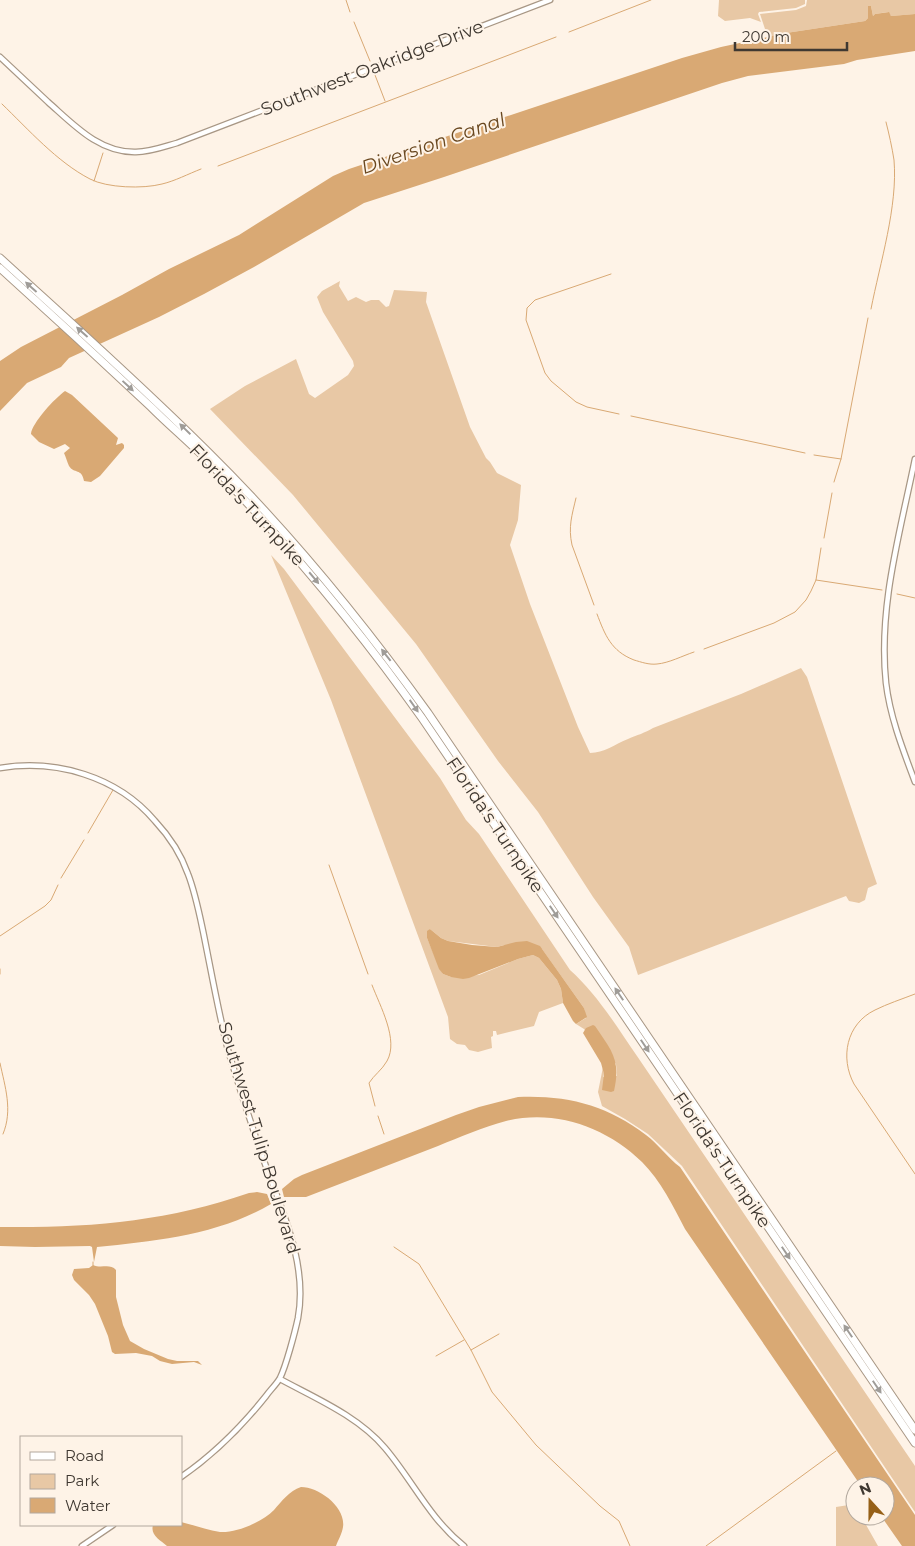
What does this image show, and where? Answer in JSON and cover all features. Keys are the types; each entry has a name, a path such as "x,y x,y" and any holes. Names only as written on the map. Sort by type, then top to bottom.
{"highway":[{"name":"Florida's Turnpike","path":"0,258 60,318 209,452 312,563 392,664 568,918 915,1430"},
{"name":"Florida's Turnpike","path":"0,268 60,318"},
{"name":"Florida's Turnpike","path":"96,351 254,510 300,562 386,668 486,811 915,1443"}],"street":[{"name":"Southwest Oakridge Drive","path":"0,57 84,134 102,145 120,151 149,151 195,136 550,0"},
{"path":"915,459 886,601 884,633 886,684 898,734 915,782"},
{"name":"Southwest Tulip Boulevard","path":"0,768 17,765 55,767 80,772 116,788 154,819 175,846 187,870 197,904 228,1049 250,1121 296,1256 300,1290 298,1318 280,1379 239,1426 196,1466 182,1476"},
{"path":"280,1379 353,1420 373,1436 396,1461 423,1502 439,1522 464,1546"},
{"path":"82,1546 112,1526"}],"green space":[{"path":"719,0 805,0 805,4 796,8 759,12 761,22 750,18 725,21 718,16"},
{"path":"807,0 915,0 915,14 891,16 888,12 873,16 871,6 868,7 868,18 865,21 786,33 768,38 760,14 796,10 806,6"},
{"path":"340,281 339,286 348,301 356,297 366,302 379,300 386,307 389,306 394,290 427,292 426,302 470,427 486,458 497,473 521,485 518,520 510,545 530,604 590,753 605,750 653,728 741,694 801,668 807,677 877,884 868,888 865,900 859,903 849,901 846,896 638,975 629,947 593,897 538,812 498,761 416,644 293,495 210,409 245,386 296,359 309,394 315,398 348,375 354,366 353,361 323,312 317,297 322,291"},
{"path":"271,555 284,569 440,778 466,820 479,834 570,970 589,989 614,1022 915,1466 915,1512 895,1482 895,1476 891,1476 682,1166 648,1134 602,1106 598,1092 603,1067 603,1077 617,1076 616,1064 584,1029 576,1024 586,1018 584,1008 542,949 504,945 497,947 448,941 430,929 427,938 443,974 451,977 479,975 533,955 539,958 557,980 561,989 563,1003 539,1012 534,1026 497,1035 496,1031 493,1031 493,1036 491,1037 492,1048 478,1052 469,1050 465,1045 457,1044 450,1039 448,1017 331,700"},
{"path":"845,1506 845,1526 867,1526 878,1546 836,1546 836,1507"}],"water":[{"name":"Diversion Canal","path":"868,6 871,6 873,16 889,12 891,16 915,14 915,51 857,60 844,64 748,76 722,83 364,203 204,294 159,317 69,358 61,367 27,383 0,411 0,361 21,347 169,269 239,235 333,176 349,169 682,58 721,47 786,33 865,21 868,18"},
{"path":"65,391 72,395 118,438 116,445 122,443 124,445 124,448 100,476 91,482 84,481 82,474 69,466 64,453 70,448 65,444 54,449 39,442 31,434 35,424 45,411"},
{"path":"430,929 448,941 472,945 497,947 527,941 540,946 584,1008 587,1017 576,1024 573,1021 563,1003 561,989 557,980 539,958 533,955 469,978 463,979 443,974 439,969 427,938 427,931"},
{"path":"593,1025 610,1049 616,1063 616,1080 614,1091 611,1092 602,1090 604,1074 601,1063 583,1033 586,1028"},
{"path":"518,1097 570,1100 601,1109 616,1116 655,1143 680,1167 889,1476 854,1476 685,1229 655,1177 628,1150 596,1130 561,1119 543,1117 506,1121 472,1132 306,1197 284,1197 282,1189 302,1175 479,1107"},
{"path":"257,1192 267,1194 271,1204 251,1215 187,1235 97,1247 94,1262 92,1247 90,1246 0,1246 0,1227 64,1226 157,1217"},
{"path":"93,1265 111,1267 116,1270 116,1297 123,1325 130,1341 168,1359 198,1361 202,1365 194,1362 172,1364 160,1361 152,1356 136,1353 115,1354 112,1352 108,1336 95,1304 74,1280 72,1275 74,1269 89,1268"},
{"path":"895,1485 915,1515 915,1546 902,1546 888,1526 895,1526"},
{"path":"301,1487 316,1490 336,1506 343,1520 343,1527 336,1546 167,1546 156,1537 152,1529 153,1526 182,1526 182,1522 220,1532 234,1531 256,1522 269,1514 289,1494"}],"waterway":[{"path":"346,0 350,12"},
{"path":"569,32 651,0"},
{"path":"354,22 370,61"},
{"path":"218,166 556,37"},
{"path":"375,75 385,101"},
{"path":"2,104 66,164 97,182 125,187 154,186 201,169"},
{"path":"871,309 891,215 895,178 894,160 886,122"},
{"path":"94,181 103,153"},
{"path":"611,274 535,300 527,308 526,320 545,373 551,381 576,402 587,407 619,414"},
{"path":"834,482 841,459 868,318"},
{"path":"631,416 805,453"},
{"path":"814,455 841,459"},
{"path":"824,538 832,493"},
{"path":"576,498 570,532 572,545 594,605"},
{"path":"704,649 774,623 795,612 806,600 816,580 821,548"},
{"path":"816,580 882,590"},
{"path":"897,594 915,598"},
{"path":"597,614 606,635 614,647 634,660 648,664 657,664 694,652"},
{"path":"88,833 113,790"},
{"path":"61,878 84,840"},
{"path":"329,865 368,974"},
{"path":"0,936 45,906 51,900 58,885"},
{"path":"0,969 0,974"},
{"path":"372,985 387,1023 391,1043 387,1061 369,1083 375,1106"},
{"path":"915,994 865,1016 852,1033 848,1042 847,1053 847,1063 854,1084 915,1174"},
{"path":"0,1063 8,1107 3,1134"},
{"path":"378,1116 384,1134"},
{"path":"394,1247 419,1264 471,1350 492,1392 536,1445 600,1506 619,1521 630,1546"},
{"path":"471,1350 499,1334"},
{"path":"436,1356 464,1340"},
{"path":"706,1546 836,1451"}]}
